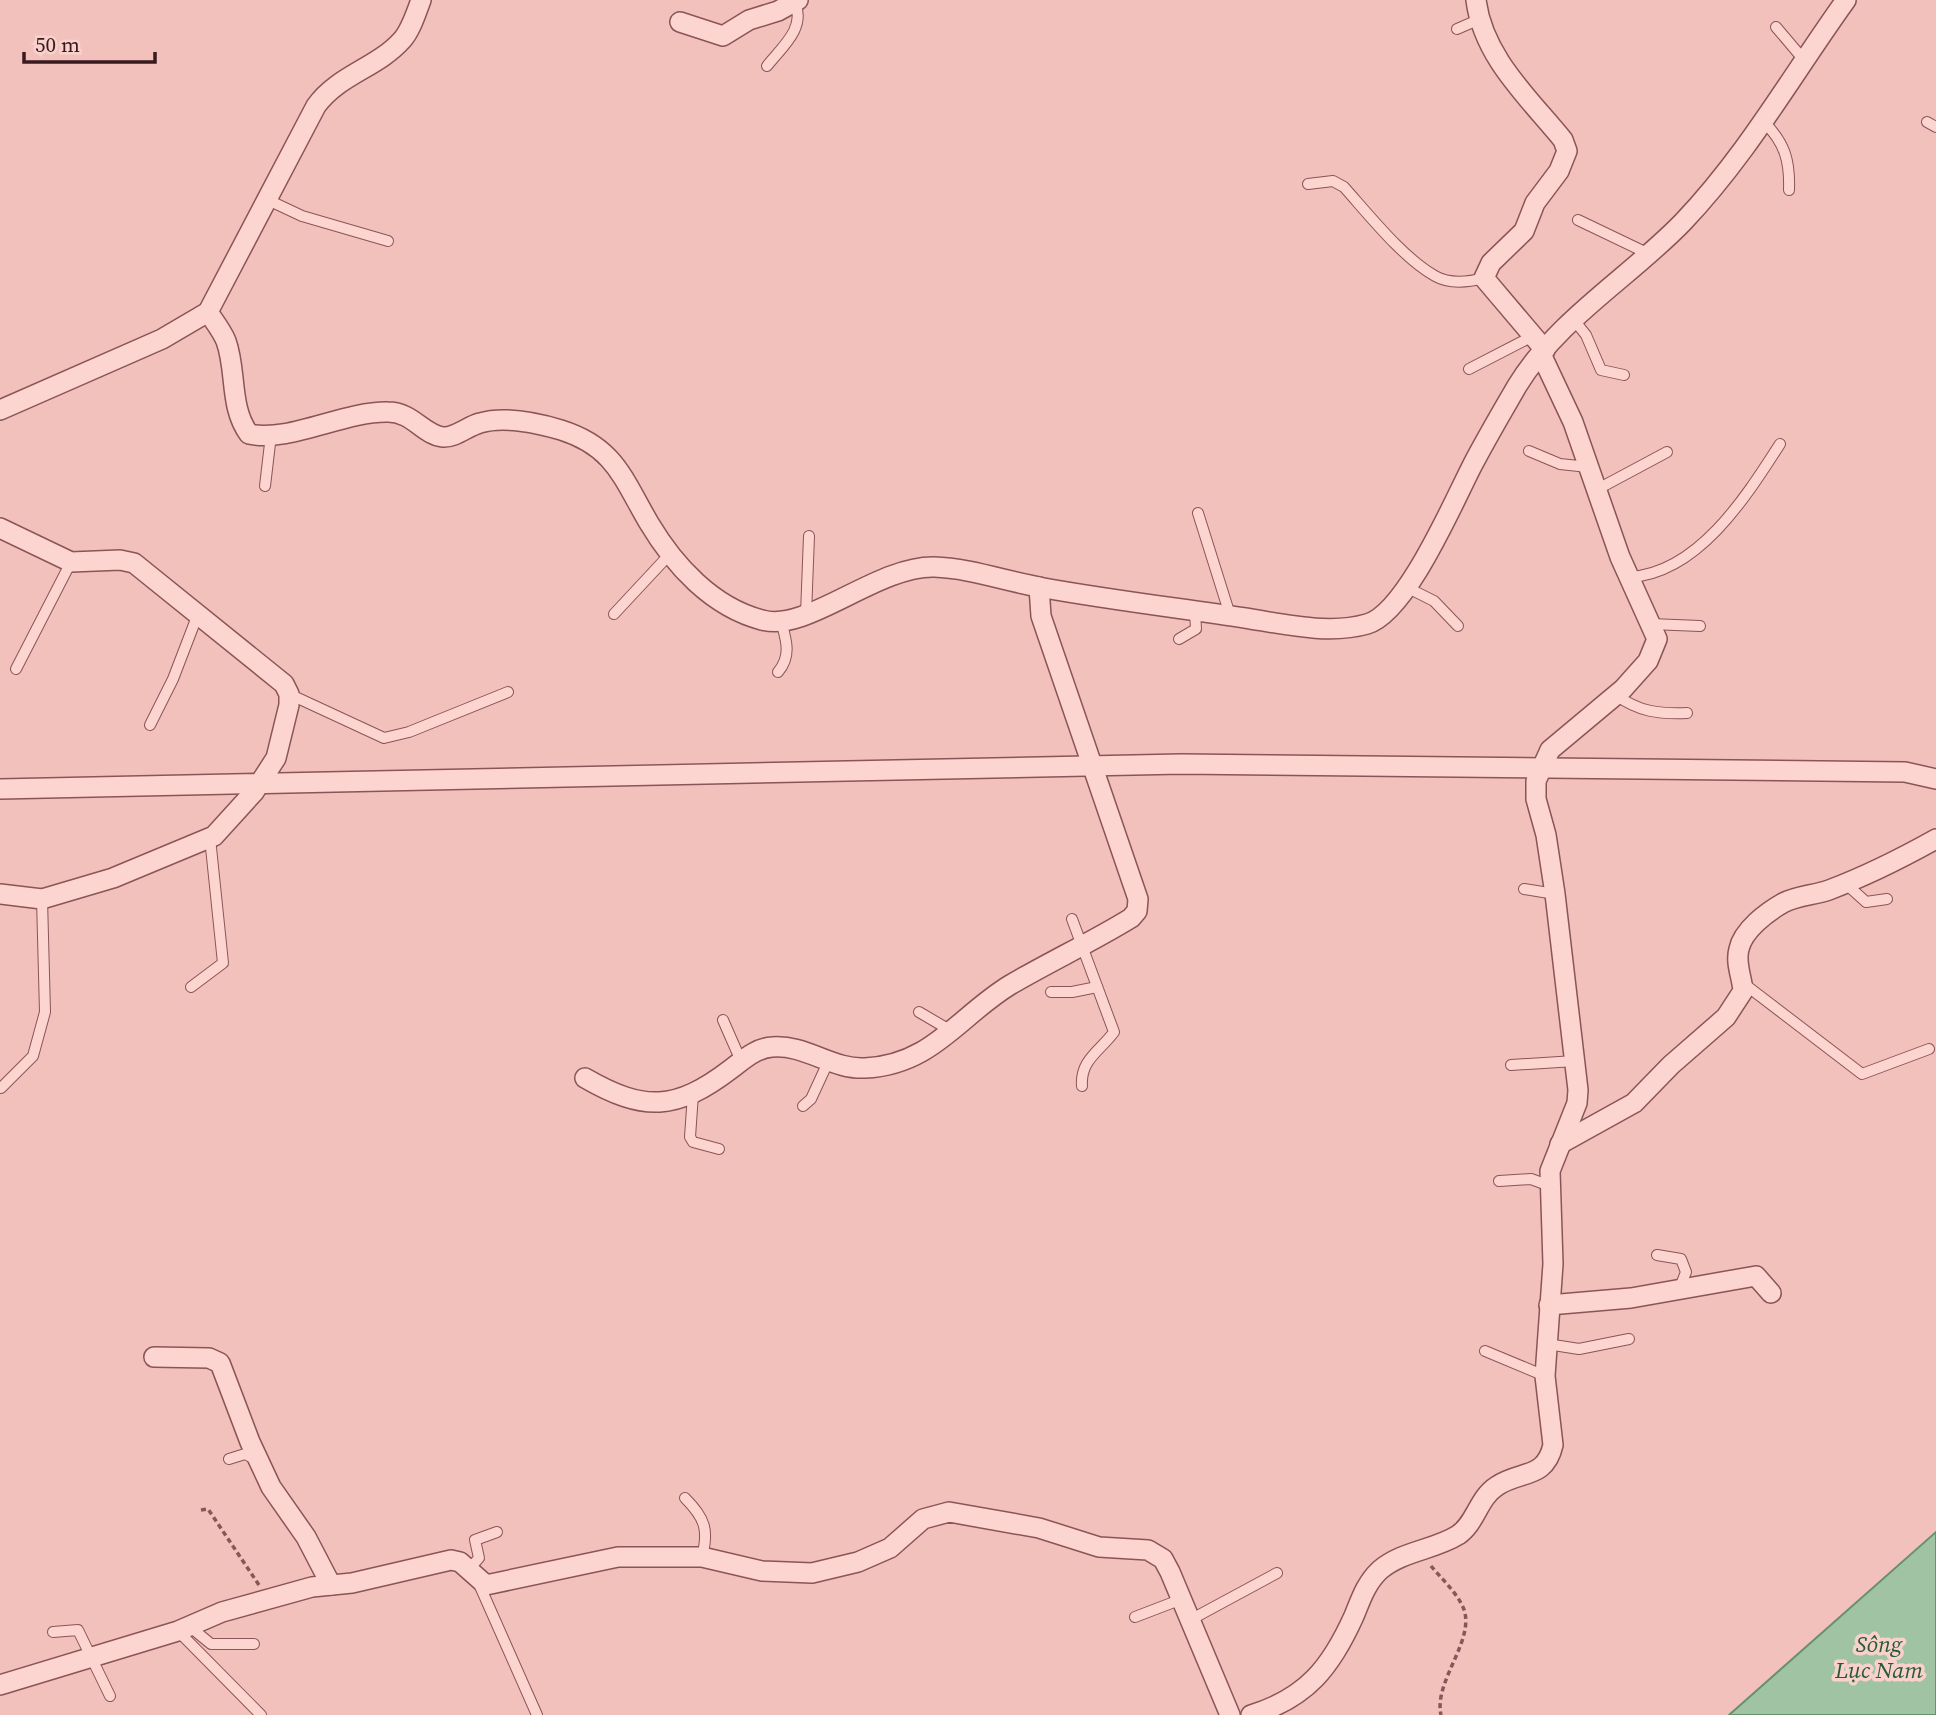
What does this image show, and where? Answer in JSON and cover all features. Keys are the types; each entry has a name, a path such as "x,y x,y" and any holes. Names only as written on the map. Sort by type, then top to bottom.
{"street":[{"path":"0,410 162,340 208,312 325,94 338,82 388,54 405,37 421,0"},
{"path":"208,312 225,339 242,425 249,434 271,435 327,421 389,412 408,415 433,433 447,437 480,423 492,421 517,422 562,431 597,448 616,464 669,555 715,598 758,620 781,621 806,614 879,578 904,569 937,567 1039,587 1302,626 1370,624 1389,609 1429,551 1540,347 1650,255 1715,186 1764,122 1846,0"},
{"path":"680,23 723,36 749,20 796,1"},
{"path":"1251,1715 1277,1707 1301,1692 1322,1671 1342,1641 1365,1589 1381,1569 1460,1534 1469,1526 1486,1495 1498,1485 1536,1471 1546,1464 1553,1445 1545,1376 1553,1264 1550,1171 1577,1103 1576,1062 1555,894 1546,835 1536,799 1541,768 1560,740 1616,695 1654,651 1657,639 1596,490 1573,422 1540,347 1484,278 1492,263 1524,231 1535,203 1559,171 1567,151 1563,140 1508,76 1478,10"},
{"path":"0,528 71,562 120,560 134,563 284,684 289,694 276,758 259,785 210,838 113,878 42,899 0,894"},
{"path":"585,1078 619,1098 641,1102 693,1094 751,1054 772,1046 801,1050 863,1069 883,1066 933,1048 1010,986 1082,949 1131,918 1138,904 1094,766 1041,616 1039,587"},
{"path":"0,789 1094,766 1905,772 1936,779"},
{"path":"1560,1144 1614,1116 1644,1095 1681,1056 1726,1017 1743,991 1738,963 1739,947 1748,932 1787,901 1845,883 1936,839"},
{"path":"1549,1305 1679,1290 1756,1276 1771,1293"},
{"path":"154,1357 209,1358 220,1363 271,1487 319,1559 331,1585"},
{"path":"0,1685 183,1629 222,1612 331,1585 451,1560 460,1562 486,1585 618,1557 702,1557 762,1570 812,1573 858,1562 890,1548 923,1519 949,1512 1039,1528 1099,1547 1148,1550 1163,1559 1230,1715"}],"lane":[{"path":"767,66 797,29 799,12 796,1"},
{"path":"1457,29 1478,10"},
{"path":"1776,27 1804,61"},
{"path":"1764,122 1790,162 1789,190"},
{"path":"1308,184 1333,181 1344,187 1412,258 1436,277 1453,281 1484,278"},
{"path":"268,200 302,216 388,241"},
{"path":"1578,220 1650,255"},
{"path":"1574,320 1586,335 1601,370 1624,375"},
{"path":"1469,369 1540,347"},
{"path":"265,485 271,435"},
{"path":"1630,577 1660,573 1689,553 1734,509 1780,444"},
{"path":"1529,452 1560,464 1588,467"},
{"path":"1596,490 1667,452"},
{"path":"1198,513 1230,616"},
{"path":"806,614 809,536"},
{"path":"614,614 669,555"},
{"path":"16,668 71,562"},
{"path":"1406,587 1434,601 1458,626"},
{"path":"1179,639 1196,629 1195,611"},
{"path":"150,725 173,679 198,614"},
{"path":"778,672 786,664 787,656 781,621"},
{"path":"1651,624 1700,626"},
{"path":"289,694 384,738 409,732 508,692"},
{"path":"1616,695 1633,707 1650,713 1687,713"},
{"path":"191,986 223,963 210,838"},
{"path":"1845,883 1866,902 1886,899"},
{"path":"1524,889 1555,894"},
{"path":"1,1088 33,1056 45,1012 42,899"},
{"path":"1073,919 1114,1032 1085,1066 1081,1073 1082,1086"},
{"path":"1742,982 1862,1074 1929,1049"},
{"path":"1051,992 1072,992 1097,987"},
{"path":"919,1012 953,1033"},
{"path":"723,1020 741,1061"},
{"path":"803,1106 811,1100 829,1060"},
{"path":"1511,1065 1576,1062"},
{"path":"693,1094 690,1137 693,1142 719,1149"},
{"path":"1499,1181 1531,1179 1550,1186"},
{"path":"1657,1255 1681,1259 1686,1272 1679,1290"},
{"path":"1547,1344 1579,1349 1629,1339"},
{"path":"1485,1351 1545,1376"},
{"path":"229,1459 245,1454 259,1461"},
{"path":"685,1498 702,1514 706,1526 702,1557"},
{"path":"497,1532 475,1540 479,1558 474,1574 537,1715"},
{"path":"1191,1620 1277,1573"},
{"path":"1135,1618 1182,1600"},
{"path":"183,1629 211,1644 254,1644"},
{"path":"183,1629 261,1715"},
{"path":"53,1632 78,1630 110,1696"}],"path":[{"path":"201,1510 208,1510 248,1571 271,1599"},
{"path":"1420,1550 1462,1605 1466,1620 1465,1632 1444,1689 1441,1715"}],"water":[{"name":"Sông Lục Nam","path":"1936,1532 1936,1715 1729,1715"}]}
